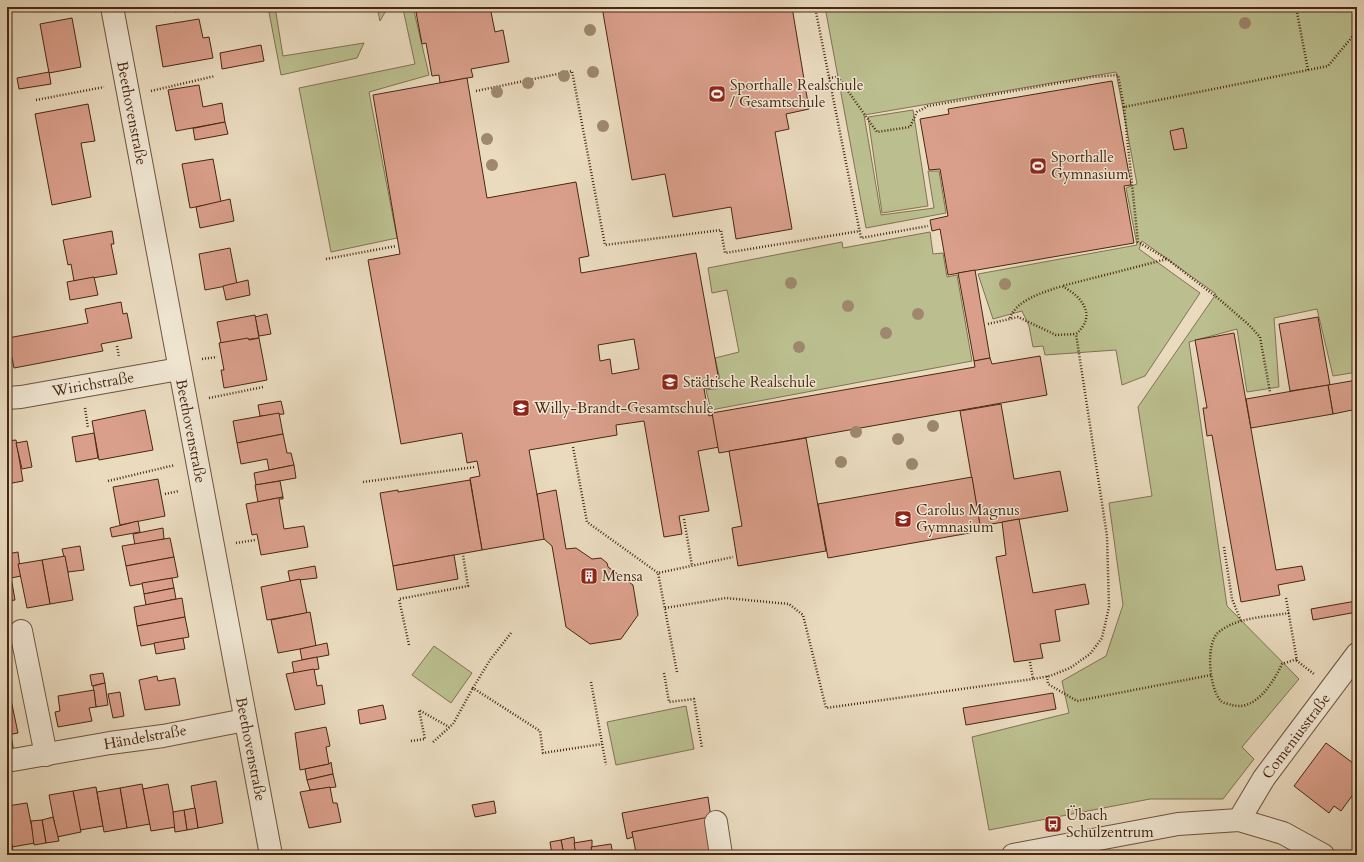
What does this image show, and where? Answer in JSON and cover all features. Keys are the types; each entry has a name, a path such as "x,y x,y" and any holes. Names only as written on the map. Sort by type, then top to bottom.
{"street":[{"name":"Beethovenstraße","path":"112,7 271,855"},
{"name":"Wirichstraße","path":"7,398 21,397 180,369"},
{"path":"21,631 46,755"},
{"name":"Comeniusstraße","path":"1239,820 1264,778 1357,654"},
{"name":"Händelstraße","path":"7,761 110,743 163,736 245,720"},
{"path":"1013,855 1178,824 1239,820 1283,833 1323,855"},
{"path":"716,822 721,855"}],"path":[{"path":"149,7 150,11"},
{"path":"815,7 861,238 928,226"},
{"path":"1296,7 1308,70"},
{"path":"1124,106 1328,66 1357,31"},
{"path":"476,90 572,71 605,245 721,230 725,253 860,231"},
{"path":"829,78 838,77 877,132 910,127 916,112 928,106 1093,76 1118,75 1124,106 1138,242 1167,259 1249,325 1260,337 1270,392"},
{"path":"36,100 127,90 215,76"},
{"path":"326,259 396,246"},
{"path":"1010,319 1013,311 1035,296 1062,286 1167,259"},
{"path":"988,324 1018,317 1056,335 1076,334 1085,325 1086,316 1079,297 1062,286"},
{"path":"665,608 726,598 789,604 803,615 826,708 1033,679 1070,668 1090,654 1102,638 1109,607 1107,536 1076,334"},
{"path":"186,403 264,387"},
{"path":"573,447 587,522 658,573 677,672"},
{"path":"108,481 197,460"},
{"path":"363,482 475,467"},
{"path":"684,519 692,566"},
{"path":"1224,547 1232,599 1241,621"},
{"path":"409,645 399,599 468,586 463,555"},
{"path":"658,573 733,557"},
{"path":"1286,598 1297,661 1332,687"},
{"path":"1289,613 1241,621 1218,632 1214,638 1211,676 1213,689 1221,701 1235,706 1248,705 1267,689 1276,677 1282,664 1297,659"},
{"path":"433,742 460,714 473,688 490,660 511,633"},
{"path":"1030,662 1033,679"},
{"path":"664,673 669,702 694,699 702,748"},
{"path":"1047,676 1048,684 1077,701 1211,676"},
{"path":"591,682 606,765"},
{"path":"473,688 540,731 543,753 602,744"},
{"path":"411,741 425,739 419,710 449,727"}],"green space":[{"path":"268,7 275,7 283,56 364,43 357,58 281,75"},
{"path":"377,7 388,7 380,21"},
{"path":"405,7 413,7 429,75 369,92 397,238 331,252 299,88 415,64 403,9"},
{"path":"825,7 1357,7 1357,372 1333,376 1317,309 1274,318 1279,387 1247,392 1237,329 1189,342 1227,606 1299,679 1242,747 1254,759 1223,799 1150,799 989,830 972,737 1069,713 1062,681 1106,656 1123,605 1109,503 1152,496 1138,407 1216,294 1142,241 1139,249 1200,293 1145,376 1122,385 1116,350 1045,355 1043,346 1033,347 1029,326 1022,311 993,319 978,274 1137,245 1126,188 1137,184 1116,72 864,115 881,215 934,208 928,171 939,171 946,213 866,228"},
{"path":"913,110 928,206 882,213 868,117"},
{"path":"930,232 933,254 943,253 947,277 957,275 972,361 711,410 706,390 722,388 715,358 739,352 727,290 712,293 708,268 842,242 843,248"},
{"path":"434,646 472,673 451,703 412,675"},
{"path":"686,706 694,749 616,765 607,722"}],"building":[{"path":"45,7 56,7 46,10"},
{"path":"174,7 200,7 175,12"},
{"path":"445,7 490,7 495,32 503,30 509,62 471,69 473,77 440,83 439,75 432,76 426,43 422,44 416,12"},
{"path":"602,7 792,7 809,109 786,114 789,129 775,132 792,229 736,239 731,207 673,217 665,174 632,180"},
{"path":"72,18 81,67 49,73 40,24"},
{"path":"199,19 203,38 209,37 213,58 163,67 156,26"},
{"path":"261,45 264,61 222,69 220,53"},
{"path":"49,72 51,84 19,89 17,78"},
{"path":"467,78 487,198 576,182 589,256 579,258 581,273 696,253 720,386 704,389 709,416 713,415 719,447 698,451 709,511 679,516 682,534 664,537 644,421 616,425 617,435 529,450 545,539 482,550 470,478 480,476 477,461 467,463 462,433 401,444 368,260 400,254 373,95","holes":["634,339 639,369 612,374 610,359 600,361 598,345"]},
{"path":"1112,81 1131,185 1124,186 1134,243 948,275 940,229 932,231 930,220 948,216 940,169 929,170 920,119 949,114 948,109"},
{"path":"199,85 203,107 222,103 225,122 176,131 168,90"},
{"path":"88,104 95,141 81,143 91,197 52,205 35,114"},
{"path":"225,122 228,134 195,140 193,128"},
{"path":"1183,128 1187,148 1174,150 1170,131"},
{"path":"213,159 221,202 190,208 182,164"},
{"path":"230,199 234,221 200,228 196,207"},
{"path":"112,231 114,244 111,244 117,274 74,281 71,264 68,265 63,240"},
{"path":"230,248 237,284 205,290 199,254"},
{"path":"975,270 990,358 974,361 958,273"},
{"path":"94,277 98,295 70,300 67,282"},
{"path":"248,280 250,295 226,300 223,286"},
{"path":"121,302 123,314 127,313 132,338 101,344 103,351 14,368 8,338 88,323 85,309"},
{"path":"267,314 271,334 259,336 255,317"},
{"path":"255,315 259,338 221,343 217,322"},
{"path":"1318,317 1330,385 1290,391 1279,324"},
{"path":"1234,333 1276,570 1302,566 1305,580 1278,585 1280,595 1241,602 1212,435 1207,436 1203,408 1207,408 1195,340"},
{"path":"248,338 249,340 259,338 267,380 224,388 221,370 224,370 219,343"},
{"path":"1040,356 1047,395 719,453 712,413 975,367 974,361 990,358 992,364"},
{"path":"1357,380 1357,409 1333,414 1328,385"},
{"path":"1328,385 1333,414 1251,428 1246,399"},
{"path":"281,401 284,414 260,416 258,405"},
{"path":"1001,404 1014,479 1060,471 1068,511 980,526 960,411"},
{"path":"145,410 153,450 99,460 92,421"},
{"path":"279,413 283,434 237,443 233,421"},
{"path":"94,433 98,458 76,462 72,437"},
{"path":"283,434 287,453 291,453 294,465 269,470 267,459 241,464 237,443"},
{"path":"806,438 826,551 738,566 732,528 742,526 729,451"},
{"path":"16,440 23,481 7,484 7,441"},
{"path":"27,441 32,467 22,469 16,443"},
{"path":"294,465 296,478 256,485 254,473"},
{"path":"972,477 981,531 828,558 818,504"},
{"path":"158,479 165,516 120,525 113,487"},
{"path":"470,480 482,550 393,566 380,493 398,490 398,492"},
{"path":"280,481 283,497 258,502 255,485"},
{"name":"Mensa","path":"556,490 566,549 576,548 592,559 601,558 607,563 608,567 633,585 638,615 621,639 590,644 566,627 552,546 544,539 537,494"},
{"path":"283,497 283,499 279,499 284,529 304,526 308,547 261,555 257,534 252,535 246,504"},
{"path":"1019,519 1033,593 1085,584 1089,604 1055,610 1060,641 1040,644 1043,658 1014,662 996,557 1006,555 1002,522"},
{"path":"138,521 140,532 112,537 110,528"},
{"path":"163,528 164,539 135,545 133,534"},
{"path":"170,538 174,557 126,566 122,546"},
{"path":"80,546 84,570 68,572 62,549"},
{"path":"18,552 21,576 11,578 7,554"},
{"path":"454,555 458,579 397,590 393,566"},
{"path":"65,556 73,600 50,604 42,560"},
{"path":"174,557 178,577 130,586 126,566"},
{"path":"8,560 15,600 7,601 7,561"},
{"path":"42,560 50,604 27,608 18,564"},
{"path":"315,566 317,578 290,581 288,571"},
{"path":"172,578 174,588 144,594 142,583"},
{"path":"300,579 307,613 267,620 261,587"},
{"path":"174,588 176,599 146,605 144,594"},
{"path":"182,598 185,617 137,626 134,607"},
{"path":"1356,601 1357,612 1313,620 1311,609"},
{"path":"310,612 316,646 278,653 271,620"},
{"path":"185,617 189,637 141,646 137,626"},
{"path":"183,638 185,649 156,654 154,643"},
{"path":"327,643 329,655 302,660 300,649"},
{"path":"317,657 319,669 294,673 292,662"},
{"path":"314,669 317,686 322,685 325,704 295,710 286,674"},
{"path":"103,673 105,683 92,686 90,675"},
{"path":"157,676 158,681 175,678 180,705 145,710 139,680"},
{"path":"7,681 18,733 7,735"},
{"path":"105,683 108,705 96,707 93,686"},
{"path":"94,690 96,707 89,708 92,721 58,727 55,712 60,711 58,696"},
{"path":"120,692 124,716 113,718 108,694"},
{"path":"1053,693 1056,709 966,725 963,708"},
{"path":"383,705 386,719 360,724 358,710"},
{"path":"326,727 330,746 326,747 329,764 300,770 295,733"},
{"path":"7,735 11,735 14,753 7,754"},
{"path":"1326,743 1357,766 1357,789 1341,811 1334,806 1329,813 1294,786"},
{"path":"331,762 333,774 307,780 305,769 329,764"},
{"path":"333,774 336,787 310,790 307,780"},
{"path":"216,781 223,823 198,828 191,786"},
{"path":"142,784 150,824 127,828 120,788"},
{"path":"168,784 176,827 151,831 143,789"},
{"path":"96,787 103,826 80,830 73,791"},
{"path":"330,787 333,803 337,803 341,822 309,828 300,792"},
{"path":"120,788 127,828 104,832 97,792"},
{"path":"73,791 81,832 57,837 49,795"},
{"path":"708,797 711,818 632,832 633,837 627,839 622,813"},
{"path":"494,801 496,813 475,817 472,805"},
{"path":"27,803 35,843 12,847 7,820 7,806"},
{"path":"195,808 198,828 187,830 184,810"},
{"path":"184,810 187,830 175,832 173,812"},
{"path":"53,817 59,841 46,843 42,820"},
{"path":"709,817 716,855 635,855 636,853 632,832"},
{"path":"7,820 13,851 7,851"},
{"path":"42,820 46,843 34,845 31,821"},
{"path":"574,837 576,855 564,855 561,840"},
{"path":"561,840 564,855 552,855 550,842"},
{"path":"592,840 592,852 576,855 574,843"},
{"path":"611,844 613,855 575,855 592,852 591,847"}],"place":[{"name":"Sporthalle Realschule / Gesamtschule","path":"717,94"},
{"name":"Sporthalle Gymnasium","path":"1038,166"},
{"name":"Städtische Realschule","path":"670,382"},
{"name":"Willy-Brandt-Gesamtschule","path":"521,408"},
{"name":"Carolus Magnus Gymnasium","path":"903,519"},
{"name":"Mensa","path":"589,576"},
{"name":"Übach Schulzentrum","path":"1053,824"}]}
